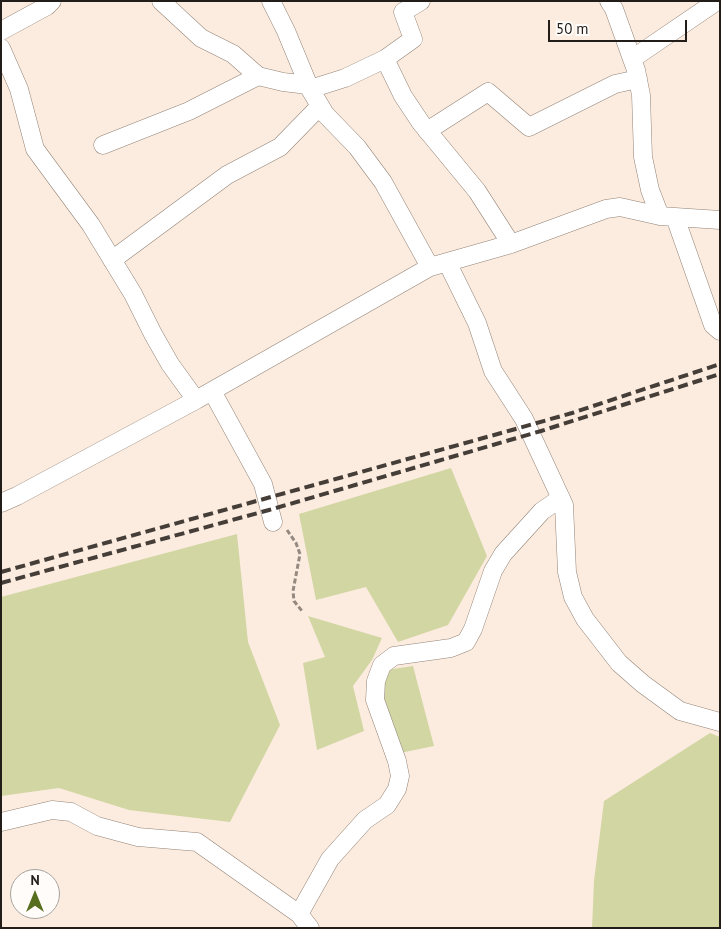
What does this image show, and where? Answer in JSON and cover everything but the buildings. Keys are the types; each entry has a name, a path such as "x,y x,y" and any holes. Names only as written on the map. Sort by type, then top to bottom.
{"street":[{"path":"1,31 47,6 52,1"},
{"path":"161,1 201,38 233,54 258,76 309,87 345,78 385,59 413,39 402,12 421,1"},
{"path":"271,1 286,31 309,87 325,114 357,147 383,182 439,264 476,323 493,371 524,419 564,505 567,572 573,597 585,619 619,663 643,684 680,711 720,722"},
{"path":"609,1 614,9 638,79 641,95 643,157 650,190 667,216 713,325 720,331"},
{"path":"632,59 717,1"},
{"path":"1,48 19,89 35,149 91,225 133,294 170,364 196,400"},
{"path":"385,59 403,96 427,131 477,191 511,244"},
{"path":"103,145 189,111 258,76"},
{"path":"427,131 488,92 529,127 615,84 638,79"},
{"path":"112,260 227,175 280,148 320,106"},
{"path":"1,503 196,400 439,264 511,244 606,209 620,207 667,216 720,220"},
{"path":"212,391 264,484 274,522"},
{"path":"299,914 330,859 365,820 387,805 397,789 400,776 397,761 375,700 376,681 382,665 394,656 452,648 466,642 473,629 493,571 503,554 542,511 561,498"},
{"path":"1,822 52,810 71,812 97,826 138,836 197,842 299,914 310,928"}],"path":[{"path":"274,522 290,532 300,554 293,591 294,601 302,611"}],"green space":[{"path":"451,468 487,556 448,625 398,642 366,587 316,600 299,514"},
{"path":"237,534 248,642 280,725 230,822 129,810 59,788 1,796 1,597"},
{"path":"308,616 382,638 372,660 353,686 364,731 317,750 303,663 325,657"},
{"path":"413,666 434,746 400,753 382,692 386,670"},
{"path":"710,733 720,737 720,928 592,928 594,881 604,801"}],"railway":[{"path":"1,572 572,413 720,364"},
{"path":"1,583 269,510 541,431 720,374"}]}
